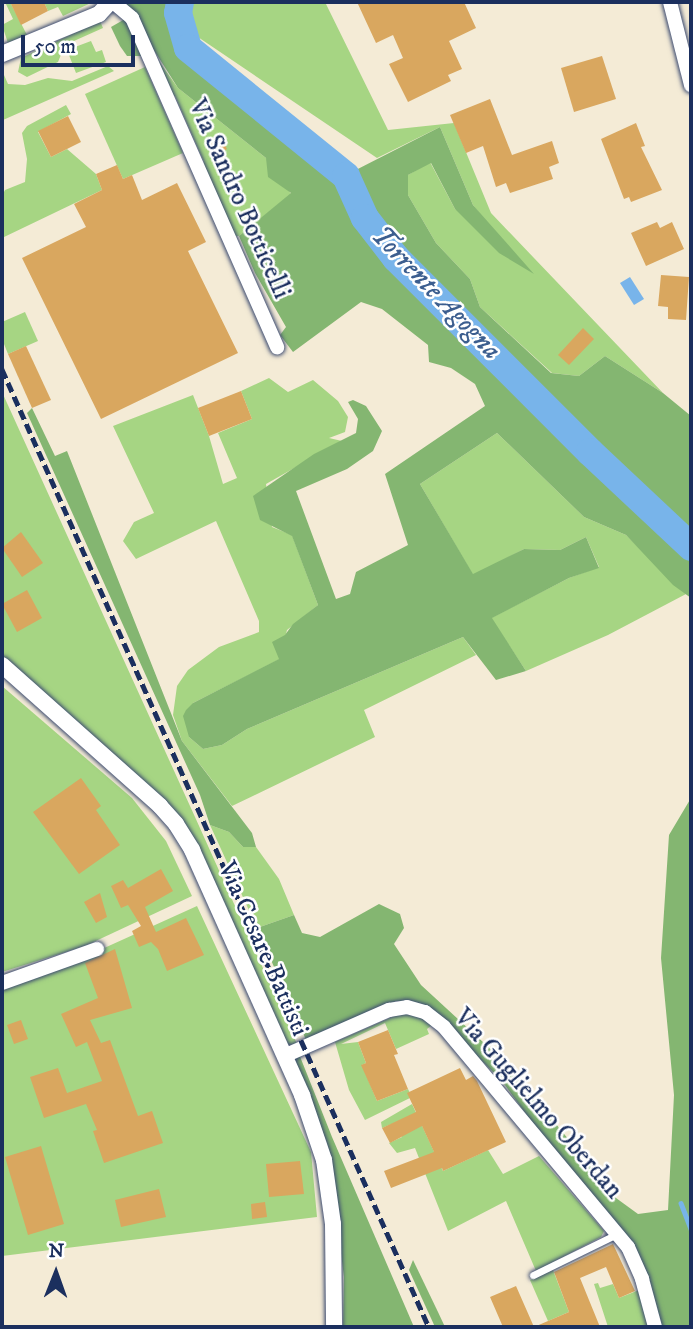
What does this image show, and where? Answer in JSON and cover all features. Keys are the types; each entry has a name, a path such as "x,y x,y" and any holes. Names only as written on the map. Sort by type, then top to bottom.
{"street":[{"path":"2,54 99,14 112,2"},
{"name":"Via Sandro Botticelli","path":"112,2 132,18 277,347"},
{"path":"670,2 691,85"},
{"name":"Via Cesare Battisti","path":"2,665 141,789 176,824 206,880 315,1131 331,1192 334,1327"},
{"path":"2,983 97,949"},
{"name":"Via Guglielmo Oberdan","path":"284,1056 389,1010 407,1007 425,1012 444,1027 628,1247 642,1279 655,1327"}],"lane":[{"path":"533,1275 618,1234"}],"green space":[{"path":"5,2 10,2 27,35 8,43 2,25 13,19"},
{"path":"44,2 93,2 63,16 58,7 48,11"},
{"path":"178,2 175,14 186,49 343,178 363,219 394,259 590,454 691,550 691,598 673,585 626,535 584,517 497,433 420,484 473,574 524,549 560,550 586,537 599,568 569,578 492,618 526,671 496,680 463,637 247,729 222,745 203,749 189,737 183,716 186,710 193,703 279,659 272,642 285,635 293,624 318,605 292,536 260,520 253,496 314,454 356,433 358,419 348,402 353,400 366,406 382,431 373,451 347,469 296,491 336,599 350,594 356,572 408,545 385,474 485,406 475,384 451,368 429,362 428,345 382,309 361,302 293,352 280,335 286,327 255,273 239,236 291,193 268,177 266,158 178,88 124,3"},
{"path":"186,2 325,2 388,130 454,123 491,213 663,393 605,356 579,376 552,373 480,307 470,279 436,243 408,195 408,175 430,162 455,209 492,229 473,205 440,127 377,158 192,33"},
{"path":"125,19 146,56 127,56 120,46 111,27"},
{"path":"100,21 103,28 65,45 58,62 27,77 18,72 21,58"},
{"path":"91,41 96,52 102,50 106,62 76,73 67,50"},
{"path":"156,57 178,88 266,158 291,194 239,236 233,236 202,165 204,162 175,96 170,96"},
{"path":"108,66 114,71 3,120 2,124 4,75 8,84 25,85 48,78 72,81"},
{"path":"145,67 183,153 123,179 85,94"},
{"path":"66,105 71,114 38,132 51,157 67,149 96,174 102,190 2,238 2,196 5,190 25,182 27,159 22,133 27,126"},
{"path":"440,127 473,205 534,274 499,253 455,209 431,163 408,175 408,195 436,243 470,279 480,307 551,373 579,376 605,356 663,393 691,416 691,542 398,256 368,217 348,174"},
{"path":"25,312 38,341 8,354 2,339 2,322"},
{"path":"269,378 288,392 313,380 338,401 348,417 345,432 329,438 342,441 266,484 272,527 292,535 318,605 287,630 280,659 193,703 189,737 203,749 222,745 247,729 463,637 476,655 364,710 375,737 232,806 182,741 173,715 177,686 188,670 219,647 259,632 259,621 216,521 136,559 123,541 134,522 154,513 113,426 193,395 223,484 237,478 218,433 252,419 241,391"},
{"path":"2,392 297,1044 287,1045 198,847 2,657"},
{"path":"32,408 55,456 67,451 182,741 252,833 256,847 243,847 229,832 210,825 200,795 27,413"},
{"path":"497,433 584,517 626,535 686,594 608,635 526,671 491,618 569,578 599,567 586,537 560,550 524,549 473,575 420,484"},
{"path":"2,686 132,798 166,841 192,896 85,946 2,972"},
{"path":"691,798 691,1327 658,1327 646,1279 502,1081 472,1051 413,1003 396,1001 306,1040 257,928 294,915 302,933 320,937 379,904 400,914 404,928 394,944 421,985 509,1066 616,1198 638,1214 668,1210 674,1095 661,958 669,835"},
{"path":"210,825 229,832 243,847 256,847 279,879 294,915 257,928"},
{"path":"197,906 311,1152 317,1217 2,1256 2,988 49,973"},
{"path":"406,1011 423,1017 432,1025 427,1029 429,1034 396,1049 385,1023 341,1044 358,1042 366,1063 362,1065 377,1101 408,1089 412,1097 365,1120 349,1090 335,1042"},
{"path":"299,1054 414,1327 343,1327 344,1277 327,1143 292,1058"},
{"path":"412,1104 443,1171 488,1150 503,1174 539,1156 604,1231 601,1237 536,1271 506,1201 448,1231 415,1148 397,1153 389,1143 402,1137 399,1121 382,1128 381,1122"},
{"path":"413,1260 445,1327 435,1327 409,1270"},
{"path":"553,1270 569,1312 548,1321 530,1280"},
{"path":"598,1283 600,1288 613,1284 619,1298 639,1290 649,1326 608,1327 594,1284"}],"water":[{"path":"630,277 644,299 634,305 620,283"}],"building":[{"path":"10,2 44,2 48,11 21,25"},
{"path":"357,2 464,2 476,28 449,41 462,69 448,75 451,81 408,102 389,64 403,58 393,35 376,43"},
{"path":"602,56 616,99 574,112 561,68"},
{"path":"490,99 512,155 552,141 559,163 549,167 553,179 510,193 506,183 496,187 483,146 466,153 450,115"},
{"path":"68,116 81,142 51,157 38,131"},
{"path":"636,123 645,146 641,147 662,190 631,202 629,197 624,199 601,139"},
{"path":"221,138 227,149 213,157 207,145"},
{"path":"117,165 123,179 132,175 142,200 177,183 206,242 188,251 238,353 101,419 22,258 86,227 74,204 102,190 96,174"},
{"path":"657,222 660,228 672,222 684,249 646,266 631,233"},
{"path":"661,275 689,277 686,320 668,319 668,307 658,306"},
{"path":"583,328 594,339 569,365 558,355"},
{"path":"26,346 51,400 32,408 8,354"},
{"path":"241,391 252,419 209,436 198,408"},
{"path":"21,532 43,563 22,577 2,548"},
{"path":"27,590 42,618 17,632 2,604"},
{"path":"81,778 101,806 96,810 120,845 79,874 33,812"},
{"path":"161,869 173,891 145,907 156,932 186,918 204,955 167,971 158,949 151,942 139,947 132,931 141,926 128,905 121,908 111,886 123,880 128,888"},
{"path":"100,893 107,917 96,923 84,902"},
{"path":"115,949 132,1008 90,1020 101,1043 110,1040 138,1116 152,1111 163,1143 104,1163 93,1131 97,1130 86,1104 44,1118 30,1077 58,1068 67,1093 102,1081 87,1042 76,1047 61,1014 98,998 85,963"},
{"path":"21,1020 28,1039 14,1044 7,1025"},
{"path":"388,1030 398,1054 394,1055 408,1089 377,1101 361,1065 366,1063 358,1042"},
{"path":"460,1068 466,1080 473,1076 477,1081 506,1142 443,1171 442,1168 391,1188 384,1171 434,1152 422,1126 390,1143 382,1128 416,1112 407,1093"},
{"path":"41,1146 64,1224 28,1235 5,1157"},
{"path":"300,1161 304,1194 269,1197 266,1164"},
{"path":"159,1189 166,1217 121,1227 115,1200"},
{"path":"265,1202 267,1217 252,1219 251,1204"},
{"path":"613,1244 635,1291 619,1298 606,1267 580,1278 600,1327 534,1327 569,1312 554,1272"},
{"path":"516,1286 534,1327 503,1327 490,1297"}],"waterway":[{"name":"Torrente Agogna","path":"180,2 178,13 188,48 346,176 365,218 396,258 590,452 691,547"},
{"path":"681,1203 691,1229"}],"railway":[{"path":"2,369 429,1327"}]}
